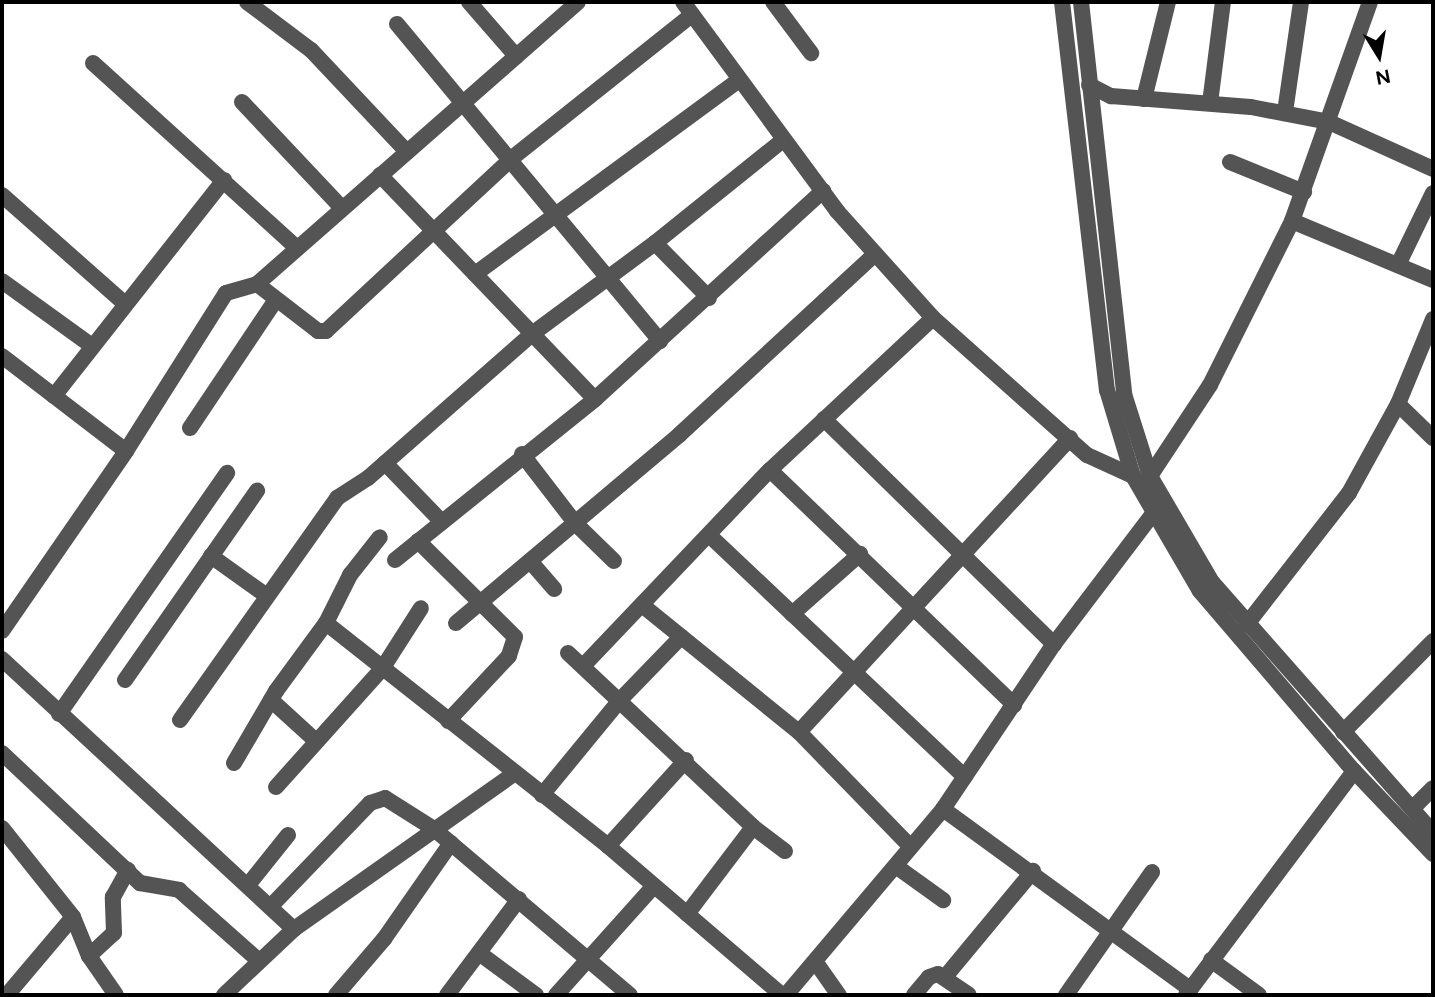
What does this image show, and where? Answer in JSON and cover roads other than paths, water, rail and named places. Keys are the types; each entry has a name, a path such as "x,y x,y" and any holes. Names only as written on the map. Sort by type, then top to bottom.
{"street":[{"path":"247,2 311,50 407,152"},
{"path":"469,2 516,57"},
{"path":"2,631 126,451 226,293 257,284 340,206 407,152 578,2"},
{"path":"773,2 811,53"},
{"path":"1062,2 1107,390 1133,476 1152,515 1354,771 1433,854"},
{"path":"1081,2 1124,394 1150,476 1182,551 1433,833"},
{"path":"1144,99 1168,2"},
{"path":"1209,103 1223,2"},
{"path":"1285,112 1301,2"},
{"path":"1150,476 1210,385 1292,221 1370,2"},
{"path":"257,284 275,301 322,332 512,158 687,8 782,141 874,254 933,318 1087,455 1133,476"},
{"path":"397,24 465,101 660,341"},
{"path":"93,63 297,248"},
{"path":"475,274 739,80"},
{"path":"1089,85 1111,96 1285,112 1329,122 1433,169"},
{"path":"242,102 340,206"},
{"path":"180,720 264,594 337,498 385,463 532,334 655,243 782,141"},
{"path":"1230,162 1304,192"},
{"path":"380,175 595,399"},
{"path":"54,397 124,303 224,180"},
{"path":"395,560 522,454 595,399 709,298 823,191"},
{"path":"1398,265 1433,193"},
{"path":"2,195 124,303"},
{"path":"1292,221 1433,280"},
{"path":"655,243 709,298"},
{"path":"456,623 576,524 874,254"},
{"path":"2,281 92,346"},
{"path":"190,428 275,301"},
{"path":"584,665 770,470 933,318"},
{"path":"1247,624 1349,493 1398,404 1433,319"},
{"path":"2,356 126,451"},
{"path":"1398,404 1433,438"},
{"path":"824,419 1054,644"},
{"path":"799,732 962,552 1070,438"},
{"path":"522,454 576,524 614,561"},
{"path":"385,463 442,522"},
{"path":"770,470 915,606 1014,705"},
{"path":"59,714 228,473"},
{"path":"125,680 257,491"},
{"path":"326,623 608,846 652,888 687,914 777,993 817,964 897,867 910,846 943,809 1054,644 1152,515"},
{"path":"709,536 965,777"},
{"path":"234,763 271,700 326,623 350,575 380,537"},
{"path":"418,541 477,603 513,634 516,643 448,720"},
{"path":"792,614 860,554"},
{"path":"211,556 264,594"},
{"path":"530,561 554,589"},
{"path":"642,605 799,732 910,846"},
{"path":"276,787 382,669 421,607"},
{"path":"542,795 620,700 681,637"},
{"path":"1343,732 1433,641"},
{"path":"568,653 686,760 753,827 785,851"},
{"path":"2,659 294,929"},
{"path":"271,700 316,741"},
{"path":"4,758 145,886 179,890 258,960"},
{"path":"608,846 686,760"},
{"path":"943,809 1033,871 1188,992 1354,771"},
{"path":"224,995 258,960 294,929 515,773"},
{"path":"1413,808 1433,788"},
{"path":"271,906 375,800 392,800 434,830 592,958 630,995"},
{"path":"687,914 753,827"},
{"path":"2,828 73,917 89,956 116,995"},
{"path":"248,885 288,835"},
{"path":"336,995 384,939 451,844"},
{"path":"897,867 943,900"},
{"path":"89,956 114,933 113,897 128,870"},
{"path":"945,977 1033,871"},
{"path":"1066,995 1114,932 1152,872"},
{"path":"556,995 652,888"},
{"path":"447,995 519,899"},
{"path":"8,995 73,917"},
{"path":"478,953 536,995"},
{"path":"1211,960 1259,995"},
{"path":"817,964 839,995"},
{"path":"914,995 932,975 945,977 969,995"}]}
